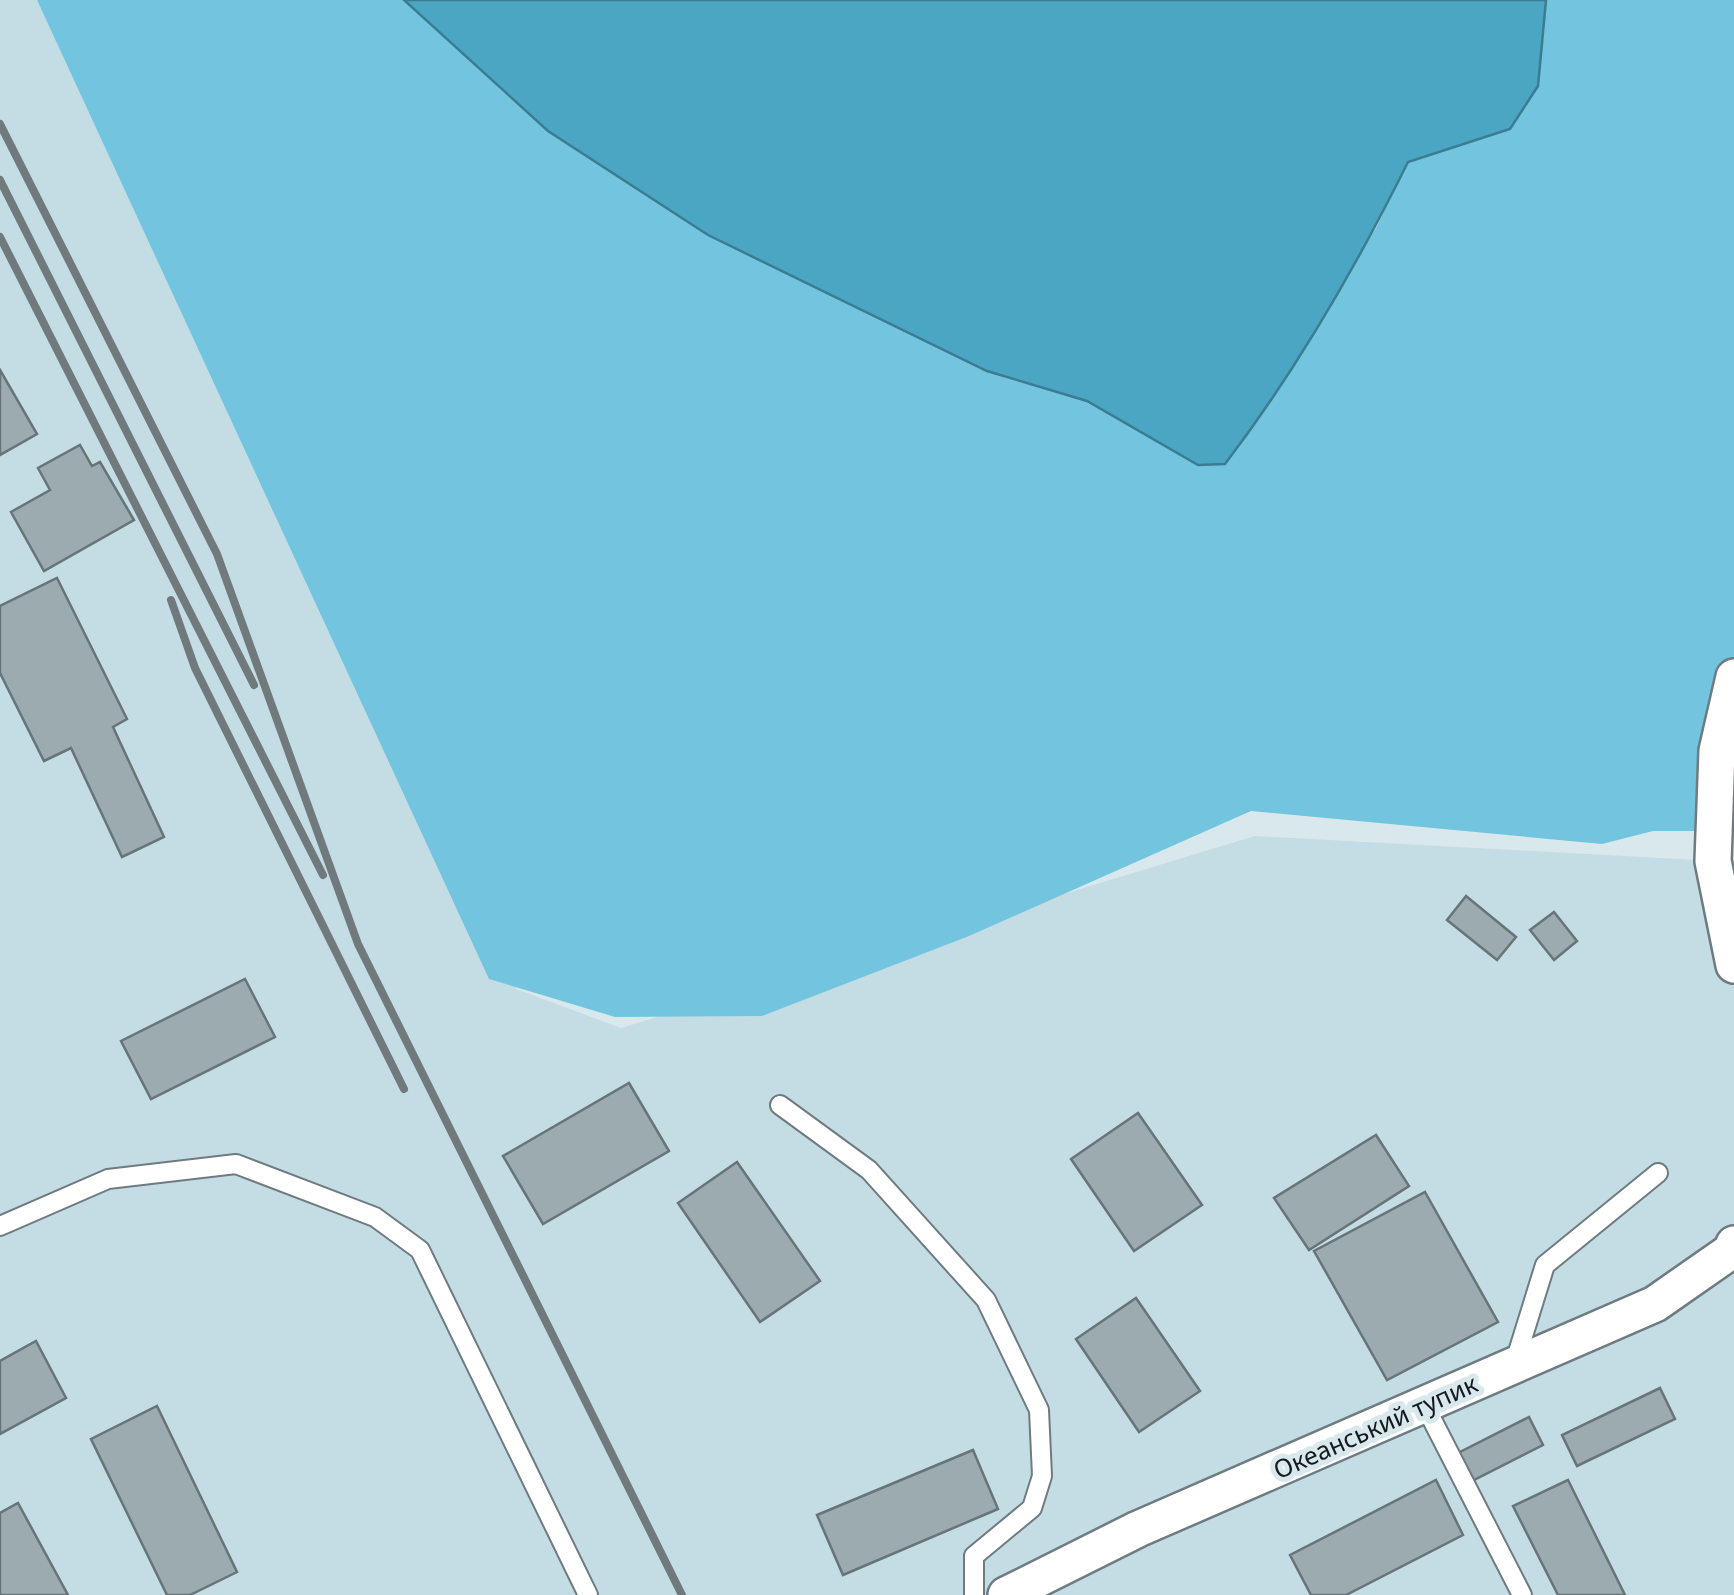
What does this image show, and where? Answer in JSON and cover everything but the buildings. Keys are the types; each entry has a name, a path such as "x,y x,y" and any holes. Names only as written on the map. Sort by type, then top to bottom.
{"street":[{"path":"1734,677 1717,752 1724,831 1712,861 1734,966"},
{"name":"Океанський тупик","path":"1006,1595 1138,1528 1656,1304 1731,1251 1734,1244"}],"lane":[{"path":"780,1105 869,1170 986,1300 1039,1410 1042,1476 1032,1508 974,1556 974,1595"},
{"path":"0,1226 108,1179 236,1164 375,1217 420,1250 588,1595"},
{"path":"1514,1365 1545,1265 1658,1172"},
{"path":"1424,1404 1522,1595"}],"shaded area":[{"path":"0,0 37,0 516,989 621,1028 1255,836 1734,862 1734,1595 0,1595"},
{"path":"37,0 404,0 548,131 708,235 987,371 1087,401 1198,465 1225,464 1376,228 1408,162 1510,129 1546,0 1734,0 1734,831 1653,831 1602,844 1251,811 969,936 762,1016 615,1017 489,979"},
{"path":"404,0 1546,0 1538,86 1510,129 1408,162 1324,318 1251,429 1225,464 1198,465 1087,401 987,371 708,235 548,131"}],"railway":[{"path":"0,124 217,554 358,944 682,1595"},
{"path":"0,180 254,685"},
{"path":"0,237 323,875"},
{"path":"171,600 195,668 404,1089"}]}
